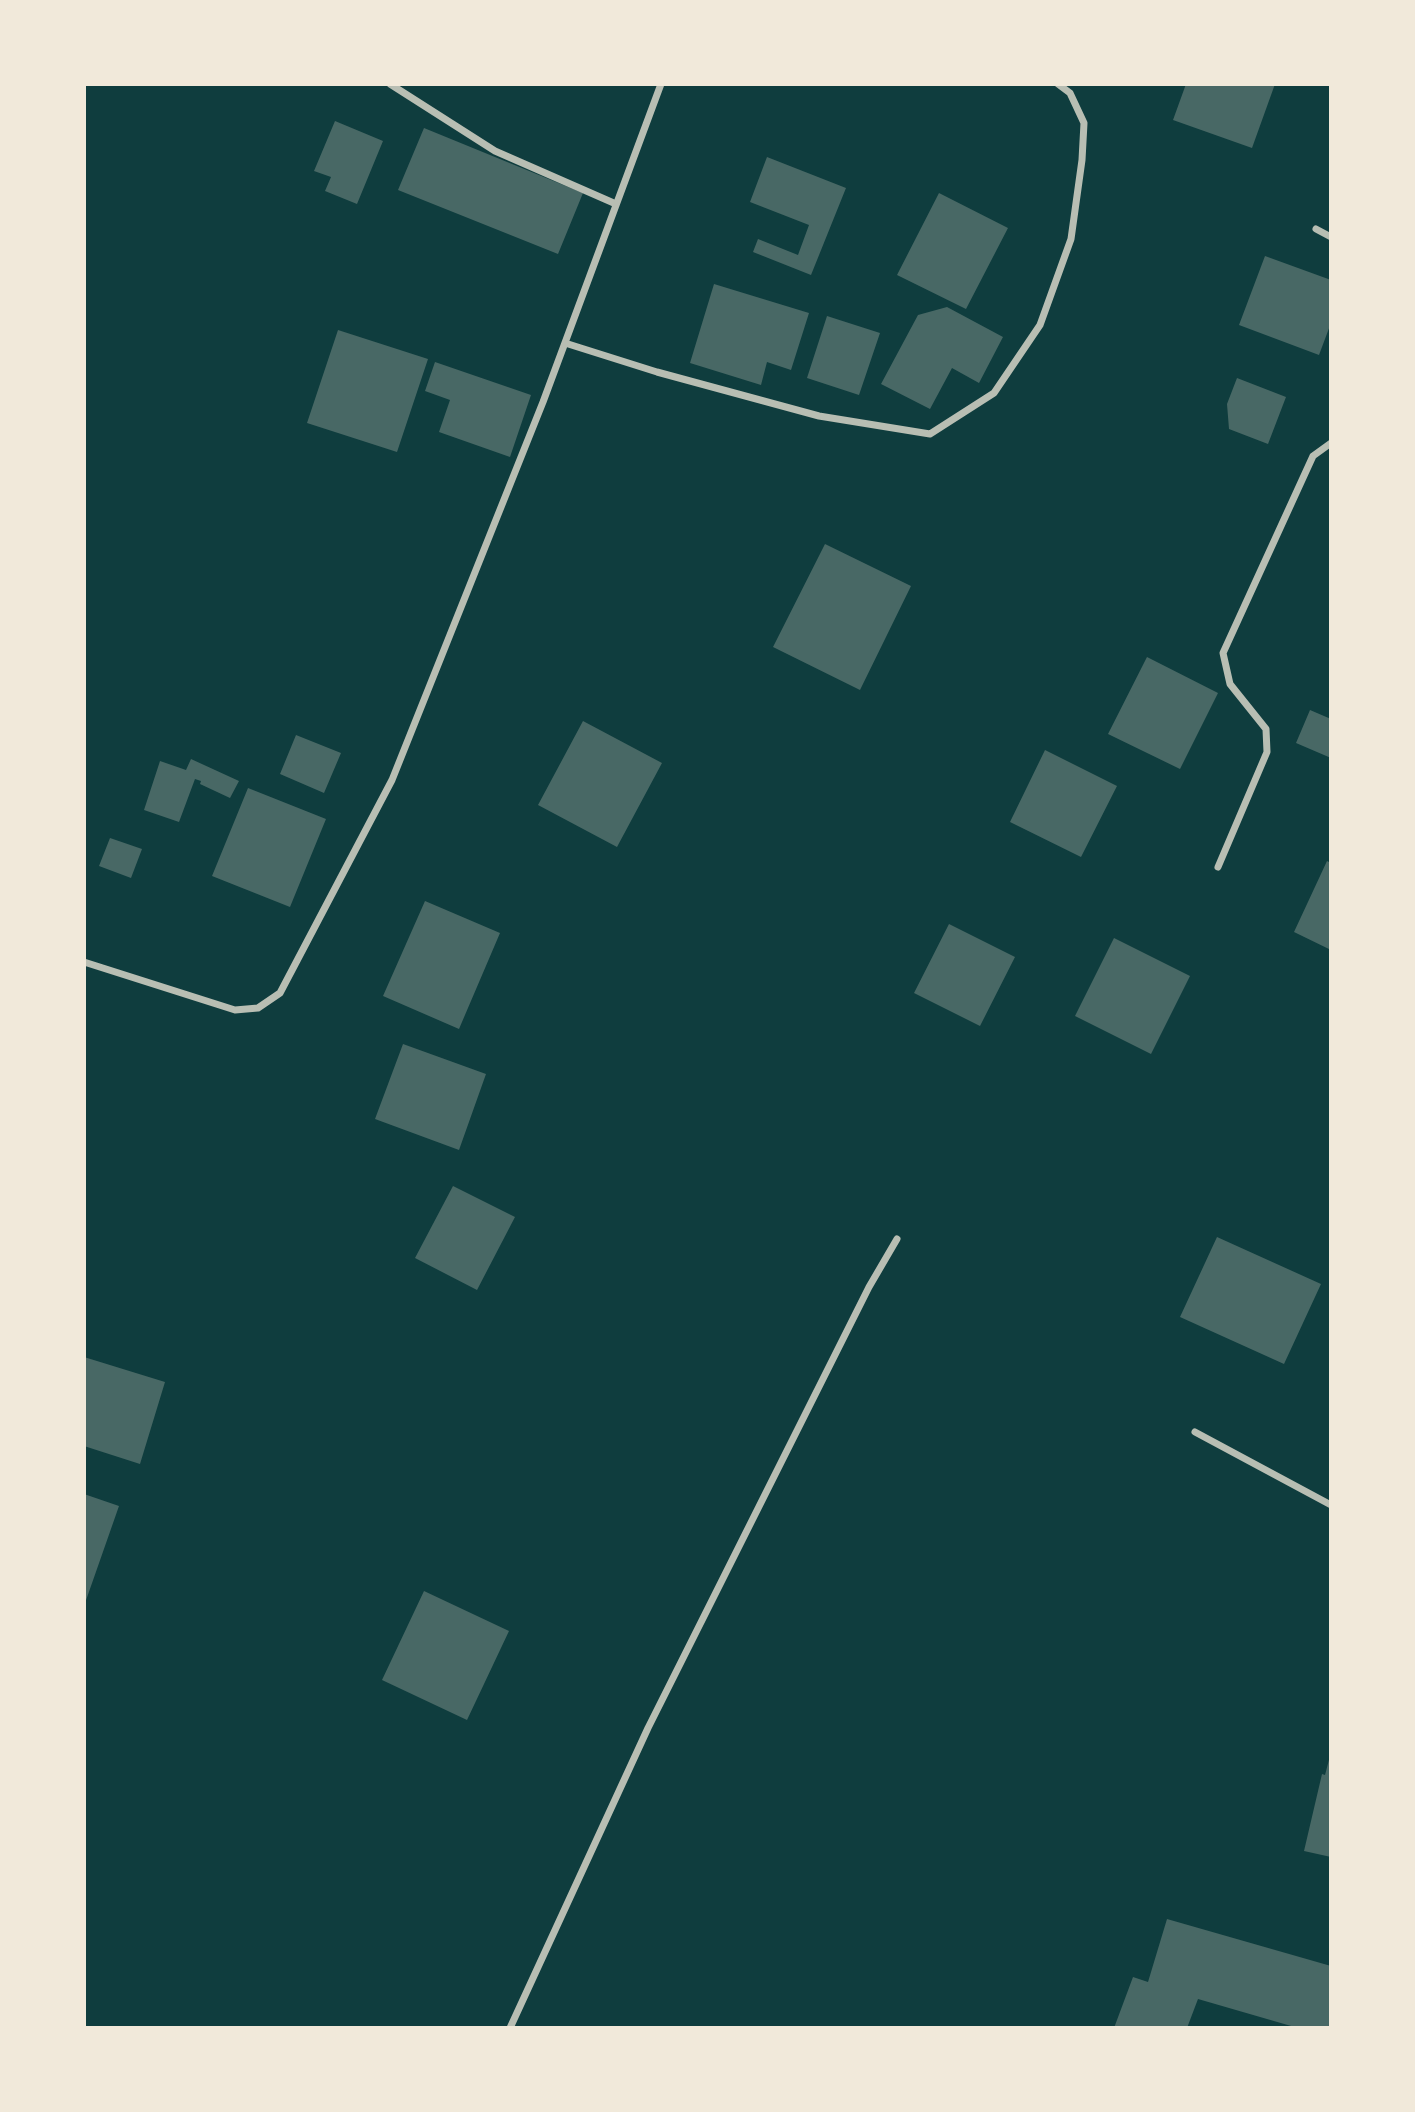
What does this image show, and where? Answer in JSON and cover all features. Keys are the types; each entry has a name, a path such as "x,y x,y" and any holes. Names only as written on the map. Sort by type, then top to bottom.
{"street":[{"path":"390,84 495,151 616,204"},
{"path":"84,962 235,1010 258,1008 280,993 392,780 565,343 661,84"},
{"path":"565,343 657,372 819,416 930,435 994,393 1040,325 1071,239 1082,160 1084,123 1070,93 1058,84"},
{"path":"1315,229 1331,237"},
{"path":"1218,867 1267,752 1266,729 1230,684 1223,653 1312,456 1331,443"},
{"path":"510,2028 648,1728 869,1287 897,1238"},
{"path":"1195,1432 1331,1505"}],"building":[{"path":"1186,84 1275,84 1252,148 1173,120"},
{"path":"335,121 383,141 357,204 325,191 331,177 314,171"},
{"path":"424,128 583,193 558,254 398,190"},
{"path":"767,157 846,188 811,275 753,252 758,239 798,255 809,225 750,202"},
{"path":"939,193 1008,228 966,309 897,275"},
{"path":"1265,256 1331,280 1331,323 1319,355 1239,325"},
{"path":"714,284 809,313 791,370 767,362 761,385 690,363"},
{"path":"947,307 1003,337 979,383 952,368 930,409 881,384 918,315"},
{"path":"827,316 880,333 859,395 807,378"},
{"path":"338,330 428,359 397,452 307,423"},
{"path":"435,362 531,395 510,457 439,432 450,400 425,391"},
{"path":"1237,378 1286,397 1268,444 1229,429 1227,404"},
{"path":"825,544 911,586 860,690 773,647"},
{"path":"1147,657 1218,693 1180,769 1108,734"},
{"path":"1310,710 1331,719 1331,758 1296,743"},
{"path":"583,721 662,763 617,847 538,805"},
{"path":"296,735 341,753 324,793 280,774"},
{"path":"1045,750 1117,786 1081,857 1010,822"},
{"path":"191,759 239,781 230,798 195,779 179,822 144,810 160,761 186,770"},
{"path":"248,788 326,819 290,907 212,876"},
{"path":"110,838 142,849 131,878 99,866"},
{"path":"1327,861 1331,863 1331,950 1294,932"},
{"path":"425,901 500,933 459,1029 383,996"},
{"path":"949,924 1015,957 980,1026 914,993"},
{"path":"1114,938 1190,976 1151,1054 1075,1016"},
{"path":"403,1044 486,1074 459,1150 375,1119"},
{"path":"453,1186 515,1217 477,1290 415,1258"},
{"path":"1217,1237 1321,1284 1284,1364 1180,1317"},
{"path":"84,1357 165,1382 140,1464 84,1446"},
{"path":"84,1494 119,1506 84,1606"},
{"path":"424,1591 509,1631 467,1720 382,1680"},
{"path":"1330,1756 1331,1857 1304,1851 1322,1774 1325,1775"},
{"path":"1167,1919 1331,1966 1331,2028 1298,2028 1198,1999 1187,2028 1114,2028 1133,1977 1148,1982"}]}
